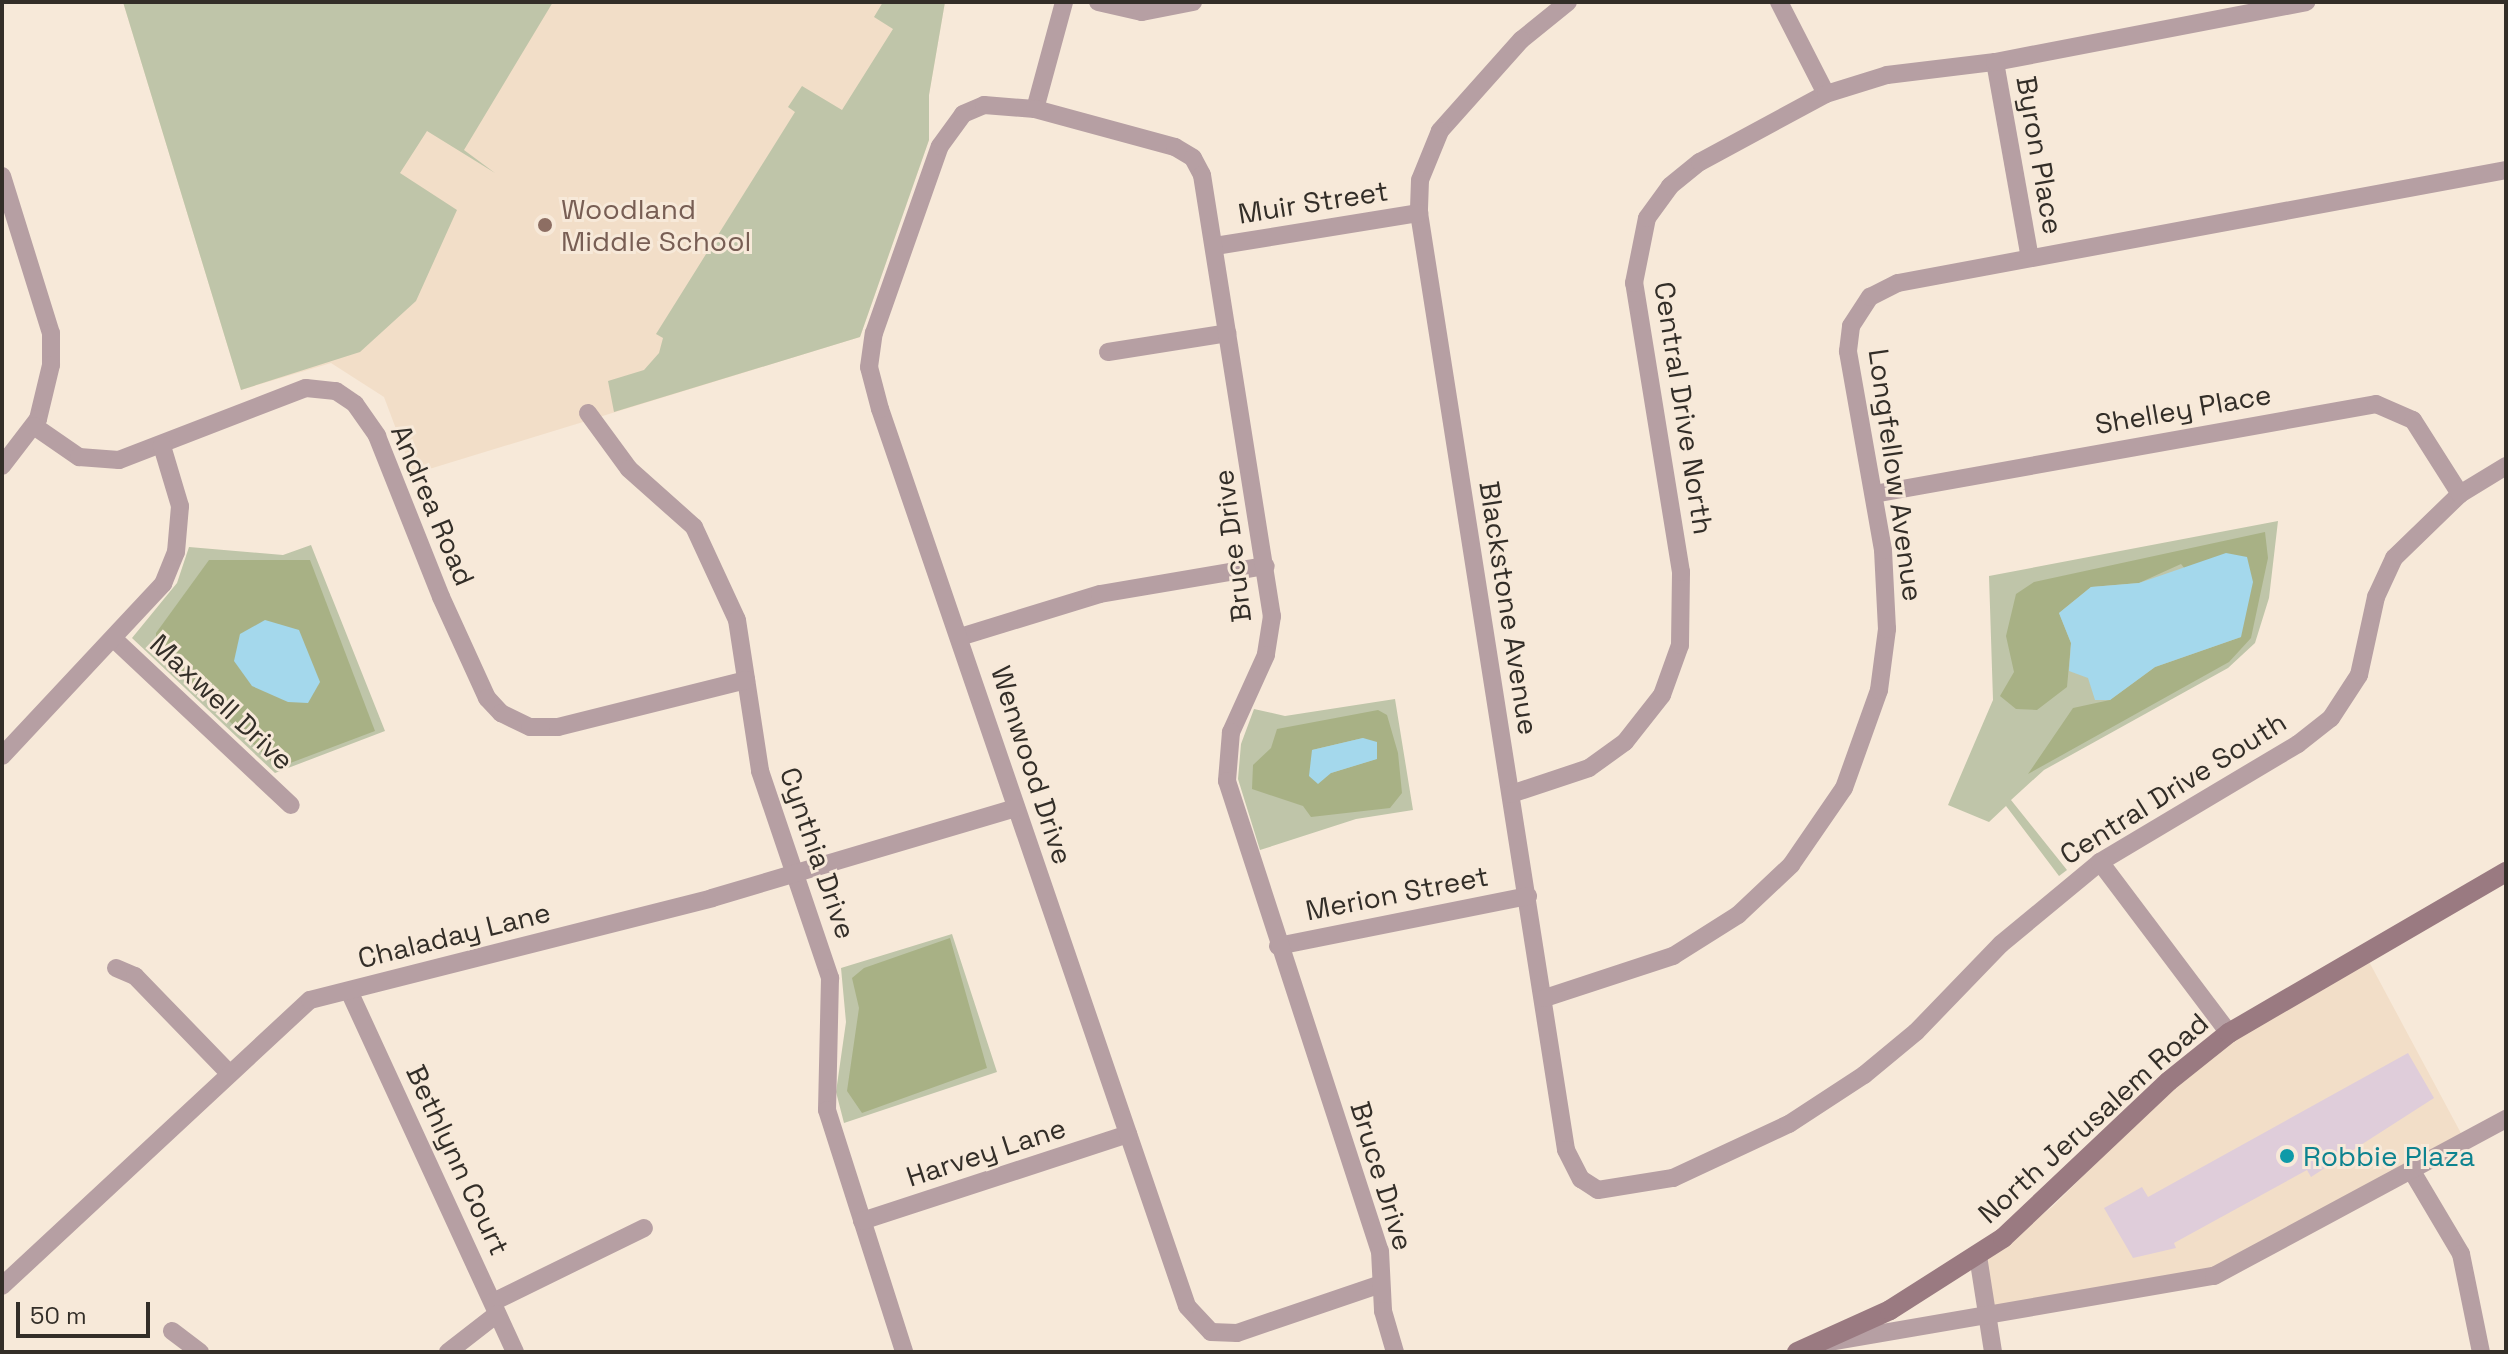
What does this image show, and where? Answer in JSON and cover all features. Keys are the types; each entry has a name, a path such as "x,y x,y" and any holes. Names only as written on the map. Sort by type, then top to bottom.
{"main road":[{"name":"North Jerusalem Road","path":"1797,1352 1890,1310 1978,1256 2027,1219 2169,1081 2229,1033 2506,872"}],"street":[{"path":"1035,109 1064,2"},
{"path":"1098,2 1142,12 1193,2"},
{"name":"Blackstone Avenue","path":"1568,2 1521,40 1440,131 1420,180 1419,213 1572,1166 1598,1190 1673,1178"},
{"path":"1779,2 1826,94"},
{"name":"Central Drive North","path":"1511,794 1589,768 1625,742 1662,695 1680,645 1681,572 1634,283 1647,218 1670,186 1700,162 1826,94 1887,75 1995,62 2306,2"},
{"name":"Byron Place","path":"1995,62 2030,258"},
{"name":"Wenwood Drive","path":"1035,109 984,105 951,127 872,348 869,367 880,409 1187,1306 1211,1332 1237,1333 1381,1284"},
{"name":"Bruce Drive","path":"1035,109 1175,147 1193,158 1202,175 1266,566 1271,635 1231,732 1227,781 1278,946 1380,1251 1381,1284 1395,1352"},
{"name":"Longfellow Avenue","path":"1545,998 1640,969 1703,939 1767,890 1817,832 1862,749 1879,690 1887,586 1848,351 1862,304 1898,283 2506,170"},
{"path":"2,176 7,213 51,333 47,398 34,426 2,466"},
{"name":"Muir Street","path":"1215,246 1419,213"},
{"path":"1108,352 1228,333"},
{"name":"Andrea Road","path":"34,426 79,457 119,460 306,388 336,391 355,404 377,436 487,698 518,723 558,727 746,680"},
{"name":"Shelley Place","path":"1874,494 2376,404 2413,420 2460,494"},
{"name":"Cynthia Drive","path":"588,413 611,449 680,511 709,549 737,620 760,771 830,978 826,1100 904,1352"},
{"path":"2,756 149,604 176,552 180,506 162,446"},
{"name":"Central Drive South","path":"1673,1178 1789,1124 1864,1075 2037,911 2100,862 2298,744 2331,718 2359,675 2376,597 2394,558 2460,494 2506,466"},
{"path":"960,637 1100,594 1266,566"},
{"name":"Maxwell Drive","path":"115,640 291,805"},
{"name":"Chaladay Lane","path":"2,1286 299,1005 795,874 1016,808"},
{"path":"2100,862 2229,1033"},
{"name":"Merion Street","path":"1278,946 1528,896"},
{"path":"116,968 135,976 228,1072"},
{"name":"Bethlynn Court","path":"349,991 515,1352"},
{"path":"1819,1344 1986,1312 2214,1276 2413,1173 2506,1119"},
{"name":"Harvey Lane","path":"862,1221 1128,1134"},
{"path":"2413,1173 2461,1254 2481,1352"},
{"path":"448,1352 495,1308 644,1228"},
{"path":"1978,1256 1993,1352"},
{"path":"172,1331 200,1352"}],"shaded area":[{"name":"Woodland Middle School","path":"123,2 945,2 929,95 929,140 860,337 413,474 384,397 331,363 241,390"},
{"path":"2366,956 2463,1137 2212,1271 1990,1306 1984,1260 2052,1207 2170,1089 2241,1032"}],"green space":[{"path":"123,2 553,2 464,150 495,173 427,131 400,173 457,210 416,301 360,352 241,390"},
{"path":"883,2 945,2 929,95 929,140 860,337 614,412 608,381 644,370 659,353 663,338 656,334 795,112 788,107 802,86 842,110 893,29 874,17"},
{"path":"2278,521 2269,598 2255,643 2228,668 2044,770 2011,800 2067,870 2059,876 2006,806 1989,822 1948,805 1993,700 1989,576"},
{"path":"2265,532 2268,558 2251,638 2229,662 2028,774 2073,708 2110,700 2155,667 2241,637 2181,564 2139,583 2091,587 2059,613 2071,643 2067,687 2037,710 2016,709 2000,696 2014,672 2006,636 2016,594 2034,582"},
{"path":"311,545 385,731 275,773 132,638 177,583 189,547 283,555"},
{"path":"209,560 310,560 375,731 285,765 273,763 156,651 156,633"},
{"path":"1395,699 1413,810 1356,819 1260,850 1238,779 1241,744 1254,709 1285,716"},
{"path":"1378,710 1387,715 1398,753 1402,793 1390,808 1311,817 1303,806 1252,789 1253,765 1271,748 1277,729","holes":["1363,738 1376,759 1331,773 1312,750"]},
{"path":"952,934 997,1072 844,1123 836,1092 846,1022 841,968"},
{"path":"950,938 987,1068 862,1113 847,1091 859,1008 852,978 864,968"}],"water":[{"path":"2226,553 2247,557 2253,582 2241,637 2155,667 2110,700 2095,700 2088,678 2069,671 2071,643 2059,613 2091,587 2139,583"},
{"path":"265,620 299,630 320,682 308,703 288,702 252,686 234,661 240,634"},
{"path":"1363,738 1377,742 1377,759 1331,773 1318,784 1309,776 1312,750"}],"building":[{"name":"Robbie Plaza","path":"2408,1053 2434,1098 2311,1177 2307,1170 2174,1243 2176,1248 2133,1258 2104,1208 2142,1187 2148,1197"}],"place":[{"name":"Woodland Middle School","path":"545,225"},
{"name":"Robbie Plaza","path":"2287,1156"}]}
